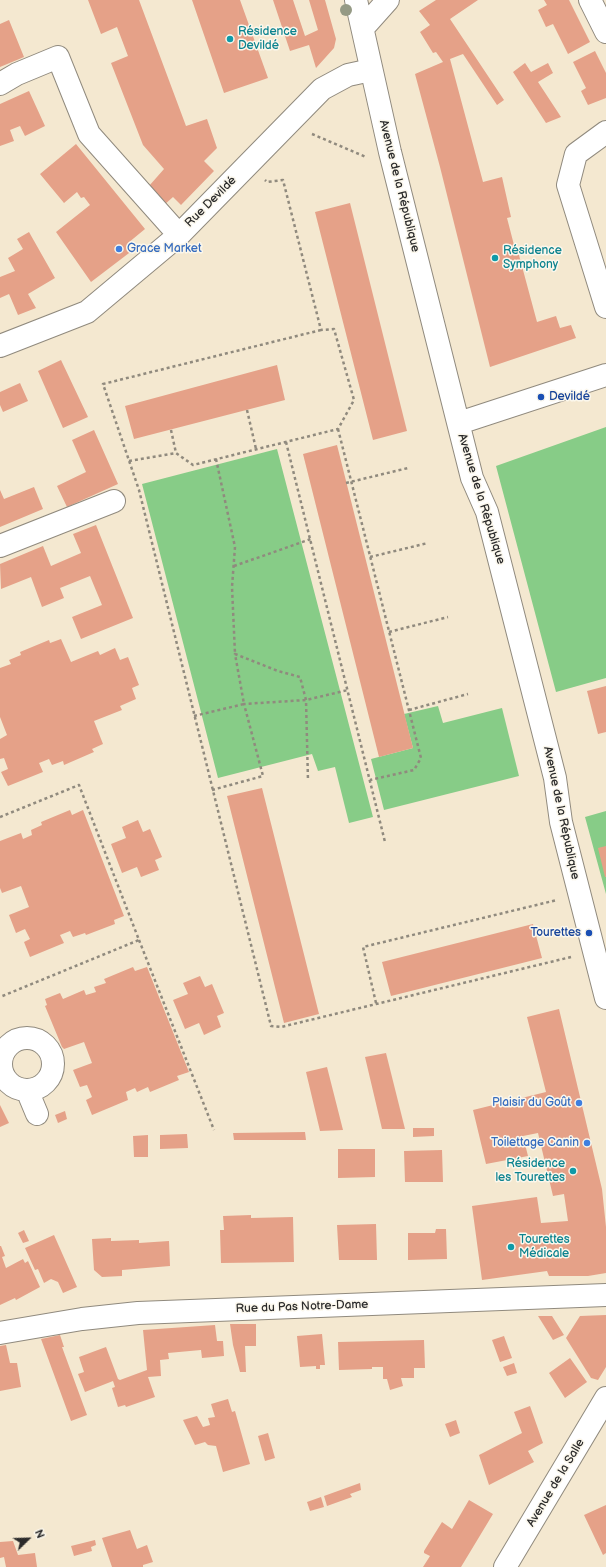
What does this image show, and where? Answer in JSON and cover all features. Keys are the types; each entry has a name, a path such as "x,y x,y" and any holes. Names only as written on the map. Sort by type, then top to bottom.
{"street":[{"name":"Avenue de la République","path":"356,0 390,152 472,478 487,512 555,778 561,822 606,998"},
{"path":"363,28 388,0"},
{"path":"590,0 606,32"},
{"path":"0,84 17,74 58,57 89,134 179,234"},
{"name":"Rue Devildé","path":"0,346 87,312 179,234 322,89 348,76 371,70"},
{"path":"606,132 576,154 568,185 606,307"},
{"path":"459,424 606,375"},
{"path":"0,546 114,501"},
{"path":"21,1038 38,1040 51,1053 53,1061 53,1070 50,1078 36,1089 27,1090 12,1086 6,1080 1,1063 7,1048 13,1042 21,1038"},
{"path":"27,1090 37,1114"},
{"name":"Rue du Pas Notre-Dame","path":"0,1332 82,1319 138,1313 606,1295"},
{"name":"Avenue de la Salle","path":"505,1567 606,1398"}],"path":[{"path":"310,134 367,157 390,152"},
{"path":"250,163 267,182 283,180 321,330"},
{"path":"370,780 414,770 421,758 338,429 354,400 334,329 321,330 103,384 139,490 270,1026 281,1027 593,951"},
{"path":"247,410 256,449"},
{"path":"171,430 176,453 193,466 338,429"},
{"path":"286,442 311,538 385,842"},
{"path":"129,461 176,453"},
{"path":"212,790 263,776 244,704 235,654 232,586 235,547 216,459"},
{"path":"346,483 408,468"},
{"path":"234,566 311,538"},
{"path":"370,557 428,543"},
{"path":"389,632 448,617"},
{"path":"235,654 278,671 300,677 306,700 308,781"},
{"path":"194,716 244,704 306,700 348,690"},
{"path":"409,710 468,694"},
{"path":"0,817 79,785 214,1130"},
{"path":"376,1003 363,947 579,895"},
{"path":"0,997 139,940"}],"green space":[{"path":"606,427 606,678 556,692 496,466"},
{"path":"277,449 373,817 349,823 335,767 318,771 312,754 218,778 142,484"},
{"path":"438,706 443,723 502,708 519,776 384,810 371,759 413,748 404,714"},
{"path":"606,811 606,894 585,817"}],"building":[{"path":"88,0 139,0 186,126 207,119 217,148 204,161 214,171 181,205 173,197 164,205 149,186 164,169 143,145 111,63 128,56 117,27 101,34"},
{"name":"Résidence Devildé","path":"192,0 240,0 268,78 224,93"},
{"path":"273,0 293,0 305,36 318,30 309,0 325,0 336,39 334,48 316,68 309,45 290,51"},
{"name":"Résidence Symphony","path":"436,0 478,0 450,19 504,100 497,105 463,54 450,59 483,182 502,177 511,217 507,218 514,245 516,244 537,322 556,316 560,328 571,325 576,338 490,367 415,74 443,62 436,52 433,53 420,32 430,25 419,11"},
{"path":"544,0 569,0 590,42 568,54 553,24 546,27 538,10 547,5"},
{"path":"9,20 24,57 0,67 0,24"},
{"path":"595,51 606,73 606,98 588,105 581,91 586,88 573,62"},
{"path":"525,63 531,72 548,63 553,73 538,82 561,117 546,123 513,72"},
{"path":"29,91 45,126 25,136 20,126 10,130 14,141 0,146 0,104"},
{"path":"76,144 145,229 128,243 133,250 91,282 56,232 90,205 84,197 81,198 77,192 64,203 40,174"},
{"path":"350,203 407,431 373,440 315,212"},
{"path":"29,232 55,278 28,294 36,308 18,315 9,294 0,298 0,277 15,271 8,258 23,249 17,239"},
{"path":"61,360 88,417 63,428 38,371"},
{"path":"277,365 285,400 134,439 125,406"},
{"path":"20,383 28,401 3,412 0,405 0,392"},
{"path":"94,430 118,484 67,507 57,486 86,472 72,440"},
{"path":"337,445 413,748 379,757 303,454"},
{"path":"34,487 43,509 0,527 0,490 4,499"},
{"path":"96,525 133,618 81,639 72,617 102,605 90,576 60,588 64,598 42,607 31,577 1,589 0,564 43,546 51,566 81,553 73,534"},
{"path":"61,639 71,662 98,651 100,655 115,648 120,660 128,657 139,685 132,688 136,699 120,706 122,710 94,721 103,744 92,749 94,752 64,765 63,761 52,765 49,759 39,763 43,772 8,786 1,772 8,769 4,758 0,759 0,739 7,735 0,717 0,668 11,664 9,660 21,655 20,652 49,640 50,643"},
{"path":"606,686 606,732 598,734 587,691"},
{"path":"262,788 319,1014 284,1023 227,796"},
{"path":"70,810 72,815 83,810 124,916 114,920 115,924 86,935 85,933 73,937 70,931 60,935 64,943 30,957 24,942 30,939 25,929 16,933 9,915 29,907 21,886 2,893 0,888 0,841 21,833 23,839 32,835 31,830 42,825 41,822"},
{"path":"138,820 143,832 150,829 162,857 155,860 159,870 141,877 137,867 122,873 111,844 126,838 122,827"},
{"path":"606,846 606,877 605,877 598,848"},
{"path":"533,924 542,958 391,996 382,962"},
{"path":"133,967 135,971 147,967 189,1072 177,1076 179,1080 150,1092 148,1087 137,1092 135,1088 126,1092 128,1100 92,1115 86,1100 92,1097 87,1085 80,1087 73,1070 92,1063 84,1042 64,1049 62,1047 45,1006 47,1005 45,999 60,993 63,999 84,990 86,995 96,992 94,987 106,983 104,979"},
{"path":"200,976 205,987 212,984 224,1013 217,1016 221,1027 204,1035 199,1023 185,1029 173,1000 188,994 183,983"},
{"path":"559,1009 602,1189 606,1227 606,1273 588,1276 549,1276 547,1271 482,1280 472,1206 537,1197 541,1223 568,1221 564,1194 553,1196 538,1133 523,1136 528,1156 486,1164 473,1110 546,1092 527,1017"},
{"path":"386,1053 405,1129 382,1129 365,1057"},
{"path":"327,1067 343,1130 320,1131 306,1072"},
{"path":"0,1105 9,1123 0,1127"},
{"path":"65,1111 67,1119 58,1123 55,1115"},
{"path":"413,1128 434,1128 434,1136 413,1137"},
{"path":"305,1132 306,1140 234,1140 233,1133"},
{"path":"187,1134 188,1148 160,1149 160,1135"},
{"path":"148,1135 148,1157 134,1157 133,1136"},
{"path":"338,1149 375,1149 375,1177 338,1178"},
{"path":"442,1150 443,1182 405,1182 404,1151"},
{"path":"251,1215 251,1218 293,1217 294,1262 221,1263 220,1230 224,1230 223,1216"},
{"path":"376,1224 377,1260 339,1260 337,1225"},
{"path":"436,1229 446,1229 447,1259 408,1260 408,1233 435,1233"},
{"path":"24,1230 29,1241 23,1243 18,1233"},
{"path":"54,1235 77,1287 63,1293 58,1282 51,1279 44,1283 38,1269 35,1270 25,1248"},
{"path":"111,1238 111,1241 139,1240 139,1243 169,1241 170,1266 122,1270 122,1276 102,1277 94,1270 92,1239"},
{"path":"0,1246 5,1256 2,1257 6,1268 23,1259 25,1263 28,1261 40,1287 16,1300 15,1298 0,1305"},
{"path":"606,1315 606,1367 598,1380 591,1378 566,1338 580,1316"},
{"path":"538,1316 552,1316 564,1335 553,1340"},
{"path":"230,1324 256,1324 256,1346 245,1346 246,1372 240,1372 233,1345"},
{"path":"215,1325 217,1341 223,1341 224,1356 202,1358 201,1350 168,1353 169,1359 160,1360 161,1376 148,1377 155,1397 126,1407 125,1405 118,1407 112,1388 115,1387 113,1381 85,1392 78,1374 84,1372 79,1357 106,1347 118,1379 120,1380 147,1370 143,1330"},
{"path":"322,1334 325,1365 320,1365 320,1369 316,1369 316,1366 300,1367 297,1336"},
{"path":"60,1335 64,1347 62,1347 87,1415 71,1421 41,1339"},
{"path":"504,1336 512,1358 500,1362 492,1340"},
{"path":"424,1340 425,1368 414,1368 414,1378 401,1378 403,1386 390,1390 387,1379 383,1379 383,1367 372,1367 372,1369 339,1370 338,1342"},
{"path":"6,1345 10,1363 17,1363 21,1387 0,1391 0,1346"},
{"path":"570,1358 587,1382 565,1398 549,1373"},
{"path":"514,1363 517,1373 507,1376 503,1367"},
{"path":"228,1399 232,1412 235,1411 250,1464 223,1472 216,1446 208,1445 205,1442 195,1445 183,1420 197,1416 203,1427 210,1425 208,1418 215,1417 211,1404"},
{"path":"530,1406 543,1443 528,1451 534,1462 489,1485 479,1455 522,1433 514,1412"},
{"path":"456,1420 460,1433 450,1437 445,1424"},
{"path":"268,1433 275,1458 265,1461 258,1436"},
{"path":"360,1483 361,1490 350,1494 352,1497 327,1506 324,1496"},
{"path":"321,1497 324,1507 310,1511 307,1502"},
{"path":"469,1500 493,1514 461,1567 423,1567 430,1556 424,1553 424,1551 442,1522 452,1529"},
{"path":"606,1505 606,1553 603,1555 584,1515"},
{"path":"130,1530 137,1549 147,1545 153,1562 143,1565 143,1567 112,1567 102,1538"},
{"path":"95,1540 96,1545 91,1547 92,1551 74,1556 71,1546"},
{"path":"13,1541 18,1555 35,1553 37,1567 6,1567 4,1557 0,1558 0,1542"}],"place":[{"name":"Résidence Devildé","path":"230,39"},
{"name":"Grace Market","path":"119,249"},
{"name":"Résidence Symphony","path":"495,258"},
{"name":"Devildé","path":"541,397"},
{"name":"Tourettes","path":"589,933"},
{"name":"Plaisir du Goût","path":"579,1103"},
{"name":"Toilettage Canin","path":"587,1143"},
{"name":"Résidence les Tourettes","path":"573,1171"},
{"name":"Tourettes Médicale","path":"511,1247"}]}
